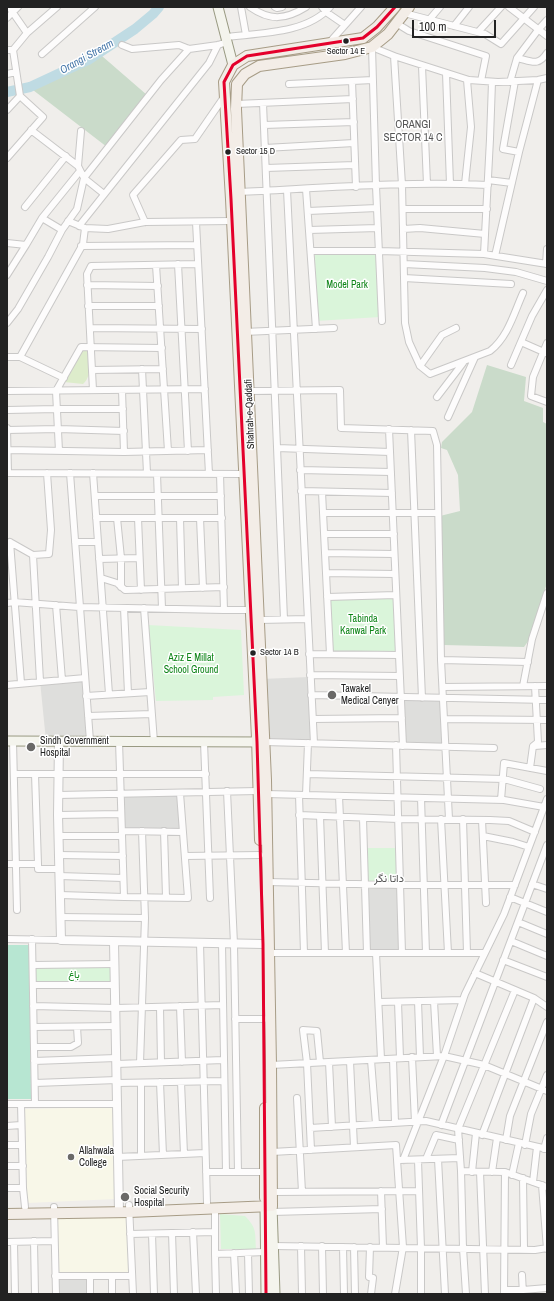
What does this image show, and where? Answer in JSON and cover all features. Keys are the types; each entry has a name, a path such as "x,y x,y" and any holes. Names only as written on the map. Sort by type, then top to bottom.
{"main road":[{"path":"218,7 224,42 233,65 247,56 363,38 377,27 395,7"},
{"name":"Shahrah-e-Qaddafi","path":"260,742 250,610 244,474 237,198 237,84 244,74 259,66 345,54 372,46 388,34 407,10"},
{"name":"Shahrah-e-Qaddafi","path":"233,65 224,82 237,198 232,221 241,332 249,391 259,620 260,742 267,882 264,1019 265,1172 270,1203"},
{"path":"10,741 260,742"},
{"name":"Shahrah-e-Qaddafi","path":"262,792 260,855 271,1065 272,1152 270,1203"},
{"path":"7,1214 54,1210 270,1203"},
{"path":"270,1203 275,1294"},
{"path":"266,1294 265,1252 270,1203"},
{"path":"7,1208 25,1207 54,1210"}],"street":[{"path":"7,18 11,10 18,7"},
{"path":"7,158 43,117 20,95 10,50 57,7"},
{"path":"42,54 95,7"},
{"path":"241,7 246,35"},
{"path":"250,7 271,18 282,18 296,13 306,7"},
{"path":"275,7 282,7"},
{"path":"328,44 361,7"},
{"path":"429,20 440,7"},
{"path":"454,26 470,7"},
{"path":"478,32 501,7"},
{"path":"509,7 547,36"},
{"path":"407,10 429,20 485,34 501,44 534,7"},
{"path":"122,45 132,49 179,45 189,49 224,42 246,35 293,29 315,19 326,9 345,25"},
{"path":"11,10 27,33"},
{"path":"519,152 503,149 517,58 547,20"},
{"path":"396,23 408,32 486,56 481,81"},
{"path":"20,357 81,246 82,227 104,194 209,63 224,42"},
{"path":"382,320 372,46 394,56 467,80 513,82 547,78"},
{"path":"7,323 18,309 62,230 77,209 84,178 161,80 189,49"},
{"path":"517,58 536,62 540,61 547,53"},
{"path":"394,56 402,185 405,323 409,342 420,366 430,374 490,351 498,344 506,332 524,293"},
{"path":"422,66 427,184"},
{"path":"7,74 16,73"},
{"path":"446,73 450,184"},
{"path":"289,84 373,80"},
{"path":"465,184 471,127 467,80"},
{"path":"495,256 519,152 538,80"},
{"path":"352,81 356,187"},
{"path":"484,254 492,82"},
{"path":"7,110 20,95"},
{"path":"145,222 133,195 181,140 195,139 225,96"},
{"path":"236,104 353,99"},
{"path":"262,103 267,191 284,619"},
{"path":"264,125 354,122"},
{"path":"31,130 66,156 79,168 84,178 104,194"},
{"path":"7,275 42,218 79,168 81,131"},
{"path":"265,148 354,143"},
{"path":"25,207 66,156"},
{"path":"266,168 355,164"},
{"path":"237,198 267,191 427,184 512,183"},
{"path":"306,189 316,328"},
{"path":"287,190 313,719 306,795"},
{"path":"308,211 377,208"},
{"path":"402,209 486,209"},
{"path":"42,218 62,230"},
{"path":"68,221 82,227 108,229 145,222 232,221"},
{"path":"196,222 209,474"},
{"path":"309,230 378,228"},
{"path":"403,228 420,228 485,234"},
{"path":"7,243 26,245"},
{"path":"81,246 197,245"},
{"path":"310,251 404,251 484,254 546,264 547,249"},
{"path":"178,264 188,451"},
{"path":"93,390 86,274 91,266 198,264"},
{"path":"404,264 485,268 516,272 547,281"},
{"path":"156,265 168,451"},
{"path":"404,278 511,284"},
{"path":"87,285 158,286"},
{"path":"512,364 532,316 547,290"},
{"path":"88,306 159,306"},
{"path":"90,328 202,328"},
{"path":"241,332 334,328"},
{"path":"420,366 442,335 456,328"},
{"path":"521,342 545,353"},
{"path":"547,343 545,353 533,377 531,396 547,402"},
{"path":"59,451 56,391 81,347 162,348"},
{"path":"7,357 20,357 64,378"},
{"path":"448,417 475,357"},
{"path":"437,397 464,361"},
{"path":"92,370 163,368"},
{"path":"142,369 147,474"},
{"path":"7,391 205,389"},
{"path":"122,390 124,452"},
{"path":"249,391 340,390 341,428 433,431 436,445 442,687 449,819"},
{"path":"7,410 123,409"},
{"path":"124,431 7,429 8,473 244,474"},
{"path":"389,429 403,746"},
{"path":"410,430 415,513 422,698"},
{"path":"277,448 390,452"},
{"path":"7,450 146,452 208,450"},
{"path":"300,470 391,472"},
{"path":"21,683 10,542 33,555 49,554 51,530 47,473"},
{"path":"70,473 90,741"},
{"path":"93,473 109,694"},
{"path":"157,474 162,608"},
{"path":"220,474 224,610"},
{"path":"301,491 392,493"},
{"path":"322,492 330,654"},
{"path":"95,496 221,496"},
{"path":"323,513 438,514"},
{"path":"96,518 222,518"},
{"path":"117,518 121,587"},
{"path":"138,518 141,590"},
{"path":"180,518 182,588"},
{"path":"200,518 203,588"},
{"path":"324,534 394,534"},
{"path":"75,542 98,542"},
{"path":"325,553 394,554"},
{"path":"33,555 40,681"},
{"path":"99,559 140,558"},
{"path":"326,573 395,574"},
{"path":"101,578 117,583 125,590 224,587"},
{"path":"523,686 532,639 547,593"},
{"path":"327,597 396,595"},
{"path":"7,603 14,602 124,608 250,610"},
{"path":"56,605 62,680"},
{"path":"124,608 128,693"},
{"path":"144,608 154,742"},
{"path":"259,620 308,619"},
{"path":"309,654 399,655"},
{"path":"442,660 528,662"},
{"path":"310,675 400,676"},
{"path":"7,685 85,678"},
{"path":"530,768 533,746 538,742 535,686"},
{"path":"442,687 547,686"},
{"path":"86,696 150,692"},
{"path":"312,696 547,700"},
{"path":"88,716 152,714"},
{"path":"313,719 402,718"},
{"path":"444,719 547,720"},
{"path":"10,741 14,774 17,910"},
{"path":"59,741 58,836 61,940"},
{"path":"119,741 124,897"},
{"path":"204,742 210,898"},
{"path":"260,742 494,748"},
{"path":"396,745 402,953"},
{"path":"533,746 547,745"},
{"path":"501,800 504,779 504,763 547,771"},
{"path":"14,774 206,774"},
{"path":"35,774 38,869 123,878"},
{"path":"307,774 504,779 540,789"},
{"path":"58,794 227,791 262,792 299,795 501,800 544,808"},
{"path":"227,791 234,944 238,1172"},
{"path":"7,792 14,793"},
{"path":"60,896 188,898 180,792"},
{"path":"299,795 304,953"},
{"path":"339,796 346,953"},
{"path":"421,798 426,953"},
{"path":"400,1160 463,1000 484,953 504,914 547,799"},
{"path":"58,815 121,814"},
{"path":"299,816 482,820 509,822 535,832"},
{"path":"320,816 324,953"},
{"path":"363,818 367,953"},
{"path":"441,819 448,953"},
{"path":"462,820 467,953"},
{"path":"482,820 486,903"},
{"path":"58,836 142,831 183,832"},
{"path":"140,1063 145,918 142,831"},
{"path":"164,832 166,897"},
{"path":"483,836 514,842 529,847"},
{"path":"441,1125 547,846"},
{"path":"59,855 122,856"},
{"path":"185,856 260,855"},
{"path":"7,864 38,864"},
{"path":"540,864 547,867"},
{"path":"267,882 400,885 515,884"},
{"path":"532,884 547,889"},
{"path":"510,897 547,912"},
{"path":"60,917 145,918"},
{"path":"518,922 547,934"},
{"path":"7,939 234,944 304,953 484,953"},
{"path":"32,939 35,1104"},
{"path":"511,941 547,956"},
{"path":"114,942 117,1157 124,1208 130,1234 133,1294"},
{"path":"200,943 206,1172 215,1232 216,1294"},
{"path":"222,944 226,1172"},
{"path":"376,953 381,1059"},
{"path":"503,960 547,977"},
{"path":"33,965 115,964"},
{"path":"475,973 534,998 547,1007"},
{"path":"33,985 115,985"},
{"path":"466,1294 463,1248 462,1171 458,1129 515,990"},
{"path":"472,1172 479,1134 534,998"},
{"path":"379,1002 463,1000"},
{"path":"418,1001 420,1057"},
{"path":"434,1001 441,1056"},
{"path":"398,1002 400,1058"},
{"path":"33,1006 116,1008 223,1005"},
{"path":"180,1006 182,1062"},
{"path":"160,1007 161,1062"},
{"path":"235,1019 264,1019"},
{"path":"506,1140 510,1116 547,1022"},
{"path":"34,1027 116,1026"},
{"path":"34,1047 71,1047 78,1043 77,1027"},
{"path":"311,1150 307,1063 303,1030 317,1031 320,1062"},
{"path":"271,1065 441,1056 484,1065 544,1090"},
{"path":"393,1058 395,1123"},
{"path":"412,1058 416,1122"},
{"path":"34,1061 116,1061 140,1063 223,1060"},
{"path":"371,1060 376,1124"},
{"path":"350,1061 354,1147"},
{"path":"329,1062 332,1127"},
{"path":"512,1175 531,1114 544,1090 547,1075"},
{"path":"35,1083 224,1081"},
{"path":"160,1082 163,1155"},
{"path":"181,1082 184,1154"},
{"path":"141,1083 141,1156"},
{"path":"297,1098 302,1192"},
{"path":"7,1104 117,1104"},
{"path":"21,1104 23,1188 25,1207"},
{"path":"310,1128 426,1121 543,1149"},
{"path":"7,1126 21,1126"},
{"path":"426,1159 436,1135 459,1140"},
{"path":"492,1172 497,1138"},
{"path":"533,1182 547,1138"},
{"path":"7,1145 22,1145"},
{"path":"272,1152 396,1145 400,1160 399,1191 403,1247 395,1294"},
{"path":"117,1157 206,1153"},
{"path":"400,1160 460,1158"},
{"path":"438,1159 445,1294"},
{"path":"418,1160 421,1248 419,1293"},
{"path":"7,1166 23,1166"},
{"path":"273,1246 483,1249 547,1248 545,1186 505,1172 462,1171"},
{"path":"206,1172 265,1172"},
{"path":"480,1172 485,1294"},
{"path":"505,1172 504,1292 523,1292 547,1288"},
{"path":"523,1178 524,1249"},
{"path":"7,1188 23,1188"},
{"path":"381,1191 383,1247"},
{"path":"270,1203 302,1192 418,1191"},
{"path":"270,1203 382,1210"},
{"path":"54,1210 56,1294"},
{"path":"193,1232 196,1294"},
{"path":"130,1234 215,1232"},
{"path":"172,1233 174,1294"},
{"path":"152,1234 154,1294"},
{"path":"34,1241 35,1294"},
{"path":"7,1242 54,1241"},
{"path":"14,1242 15,1294"},
{"path":"301,1246 302,1294"},
{"path":"322,1246 323,1294"},
{"path":"342,1247 344,1294"},
{"path":"354,1247 355,1294"},
{"path":"370,1247 369,1277 373,1278 371,1294"},
{"path":"215,1254 265,1252"},
{"path":"234,1253 236,1294"},
{"path":"248,1253 249,1294"},
{"path":"522,1275 523,1292"},
{"path":"55,1276 132,1276"},
{"path":"90,1276 90,1294"},
{"path":"112,1276 112,1294"}],"shaded area":[{"path":"309,677 314,743 264,742 261,679"},
{"path":"85,678 90,741 46,741 40,681"},
{"path":"402,697 443,698 445,746 403,746"},
{"path":"180,793 183,832 122,831 121,794"},
{"path":"365,884 400,885 402,953 367,953"},
{"name":"Allahwala College","path":"114,1107 116,1199 27,1203 25,1109"},
{"path":"127,1217 129,1273 59,1274 56,1219"},
{"path":"55,1276 90,1276 90,1294 56,1294"}],"green space":[{"path":"102,56 147,95 107,147 33,90"},
{"name":"Model Park","path":"376,250 380,317 316,321 315,252"},
{"path":"82,350 89,351 89,373 86,381 83,384 64,382"},
{"path":"487,365 526,377 524,401 543,408 543,422 547,424 547,583 529,640 524,647 444,645 440,516 460,511 458,475 447,450 441,448 442,442 472,412"},
{"name":"Tabinda Kanwal Park","path":"396,595 399,655 330,654 327,597"},
{"name":"Aziz E Millat School Ground","path":"148,625 241,630 244,695 213,697 213,700 156,701"},
{"path":"364,848 399,848 400,885 365,884"},
{"path":"7,945 30,945 31,1099 7,1099"},
{"name":"باغ","path":"115,964 115,985 33,985 33,965"},
{"path":"220,1214 245,1216 253,1227 256,1249 221,1249"}],"waterway":[{"name":"Orangi Stream","path":"7,92 30,87 88,60 135,29 159,7"}],"transit line":[{"path":"266,1294 263,944 257,742 224,82 233,65 247,56 363,38 377,27 395,7"}],"place":[{"name":"Sector 14 E","path":"346,41"},
{"name":"Sector 15 D","path":"228,152"},
{"name":"Sector 14 B","path":"253,653"},
{"name":"Tawakel Medical Cenyer","path":"332,695"},
{"name":"Sindh Government Hospital","path":"31,747"},
{"name":"Allahwala College","path":"71,1157"},
{"name":"Social Security Hospital","path":"125,1197"}],"district":[{"name":"ORANGI SECTOR 14 C","path":"413,131"},
{"name":"داتا نگر","path":"389,879"}]}
